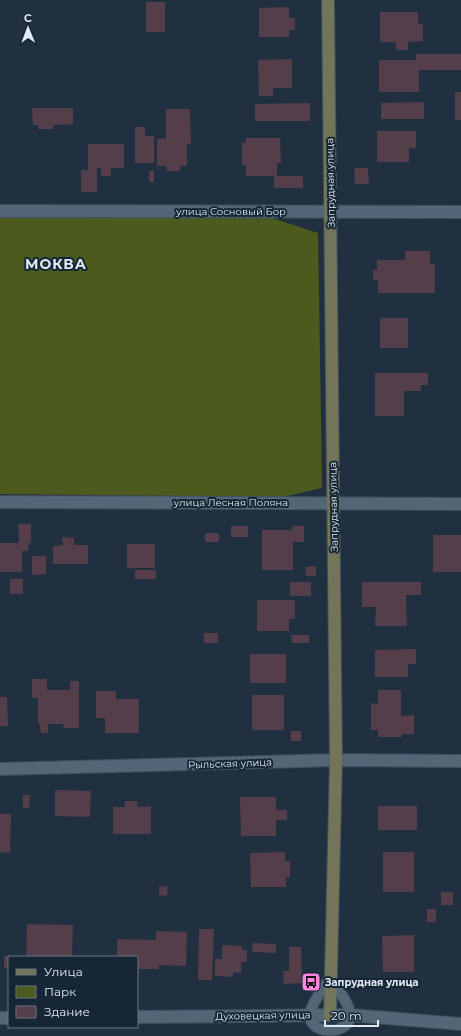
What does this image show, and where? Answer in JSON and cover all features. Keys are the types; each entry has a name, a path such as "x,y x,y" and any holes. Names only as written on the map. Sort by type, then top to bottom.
{"street":[{"name":"Запрудная улица","path":"328,0 336,760 330,1015"},
{"name":"улица Сосновый Бор","path":"0,211 461,212"},
{"name":"улица Лесная Поляна","path":"0,502 461,504"},
{"name":"Рыльская улица","path":"0,769 336,760 461,760"},
{"name":"Духовецкая улица","path":"138,1017 350,1015 461,1024"}],"lane":[{"path":"330,978 347,1004 350,1015 346,1028 335,1035 328,1035 316,1029 312,1024 311,1015 320,991 330,978"}],"green space":[{"path":"269,217 318,233 322,488 283,497 0,494 0,218"}],"building":[{"path":"146,2 165,2 165,32 146,32"},
{"path":"289,7 289,18 295,18 295,30 289,30 289,37 259,37 259,8"},
{"path":"380,12 418,12 418,24 423,24 423,41 408,42 408,50 396,50 396,42 380,42"},
{"path":"416,54 461,54 461,70 419,70 419,92 379,92 379,60 416,60"},
{"path":"292,59 292,88 273,88 273,96 259,96 258,60"},
{"path":"455,92 461,92 461,120 455,120"},
{"path":"424,102 424,119 381,119 381,103"},
{"path":"310,103 310,121 255,121 255,104"},
{"path":"32,108 73,108 73,124 53,125 53,129 38,129 38,125 33,125"},
{"path":"166,109 190,109 191,144 187,144 187,166 180,166 180,171 167,171 166,166 157,166 157,139 166,138"},
{"path":"135,127 145,127 145,136 154,136 154,163 135,163"},
{"path":"377,131 416,131 416,148 409,148 409,162 377,162"},
{"path":"246,138 280,138 281,163 277,163 277,176 246,176 246,165 242,165 242,143 246,143"},
{"path":"88,144 124,144 124,168 111,168 111,176 101,176 101,168 97,168 97,192 81,192 81,170 88,170"},
{"path":"354,168 368,168 369,184 355,184"},
{"path":"149,171 154,171 154,182 149,182"},
{"path":"274,176 303,176 303,188 274,188"},
{"path":"405,251 430,251 430,264 435,264 435,293 378,293 378,280 373,280 373,270 377,270 377,260 405,260"},
{"path":"380,318 408,318 408,348 380,348"},
{"path":"375,373 428,373 428,385 421,385 421,391 404,391 404,416 375,416"},
{"path":"18,524 31,524 31,543 29,543 28,551 22,551 22,572 0,572 0,543 19,543"},
{"path":"231,526 248,526 248,537 231,537"},
{"path":"292,526 304,526 304,542 293,542 293,570 262,570 262,530 292,530"},
{"path":"205,533 219,533 219,542 205,542"},
{"path":"433,535 461,535 461,572 433,572"},
{"path":"62,537 74,538 74,545 88,545 88,564 53,564 53,546 63,545"},
{"path":"127,544 155,544 155,568 127,568"},
{"path":"32,556 46,556 46,574 32,575"},
{"path":"316,566 316,576 306,576 305,567"},
{"path":"135,570 156,570 156,579 135,579"},
{"path":"10,579 23,579 23,594 10,594"},
{"path":"290,582 311,582 311,596 290,596"},
{"path":"362,582 421,582 421,595 406,595 407,626 375,626 376,607 362,607"},
{"path":"257,600 295,600 295,619 289,619 289,631 257,631"},
{"path":"204,633 218,633 218,643 204,643"},
{"path":"291,635 309,635 309,643 292,643"},
{"path":"416,649 416,664 408,664 408,677 375,677 375,650"},
{"path":"250,654 286,654 286,683 250,683"},
{"path":"32,679 47,679 47,690 70,690 70,681 79,681 79,728 63,728 64,724 48,724 48,733 41,733 40,724 38,724 38,698 32,698"},
{"path":"378,690 401,690 401,716 414,715 414,734 402,734 402,737 378,737 378,730 371,730 371,703 378,704"},
{"path":"96,691 116,691 116,699 139,699 139,733 105,733 105,718 96,718"},
{"path":"252,695 284,695 284,730 252,730"},
{"path":"0,697 7,697 8,726 0,726"},
{"path":"291,731 301,731 301,741 291,741"},
{"path":"55,790 91,791 90,817 55,816"},
{"path":"23,795 30,795 29,808 23,808"},
{"path":"240,797 276,797 276,810 287,810 287,820 276,820 276,836 241,836"},
{"path":"125,801 137,801 137,807 151,806 151,834 113,834 113,807 125,807"},
{"path":"378,806 417,806 417,830 378,830"},
{"path":"0,814 11,814 10,853 0,852"},
{"path":"285,852 285,861 290,861 290,877 286,877 286,887 251,887 250,853"},
{"path":"383,852 414,852 414,892 383,892"},
{"path":"159,886 168,887 167,896 159,895"},
{"path":"441,892 453,892 453,905 441,905"},
{"path":"427,909 436,909 436,922 427,922"},
{"path":"27,924 73,925 72,956 26,956"},
{"path":"199,929 214,929 212,980 198,980"},
{"path":"156,931 187,932 186,966 159,965 159,969 138,969 138,956 117,956 117,939 156,940"},
{"path":"414,935 414,972 383,972 382,936"},
{"path":"253,943 276,944 276,953 252,952"},
{"path":"222,945 242,946 242,950 247,950 247,962 241,962 241,973 233,972 233,977 215,976 215,959 222,959"},
{"path":"289,947 301,947 302,983 284,984 283,971 289,971"},
{"path":"4,956 8,956 8,969 4,968"}],"place":[{"name":"Запрудная улица","path":"311,982"}],"district":[{"name":"МОКВА","path":"56,264"}]}
